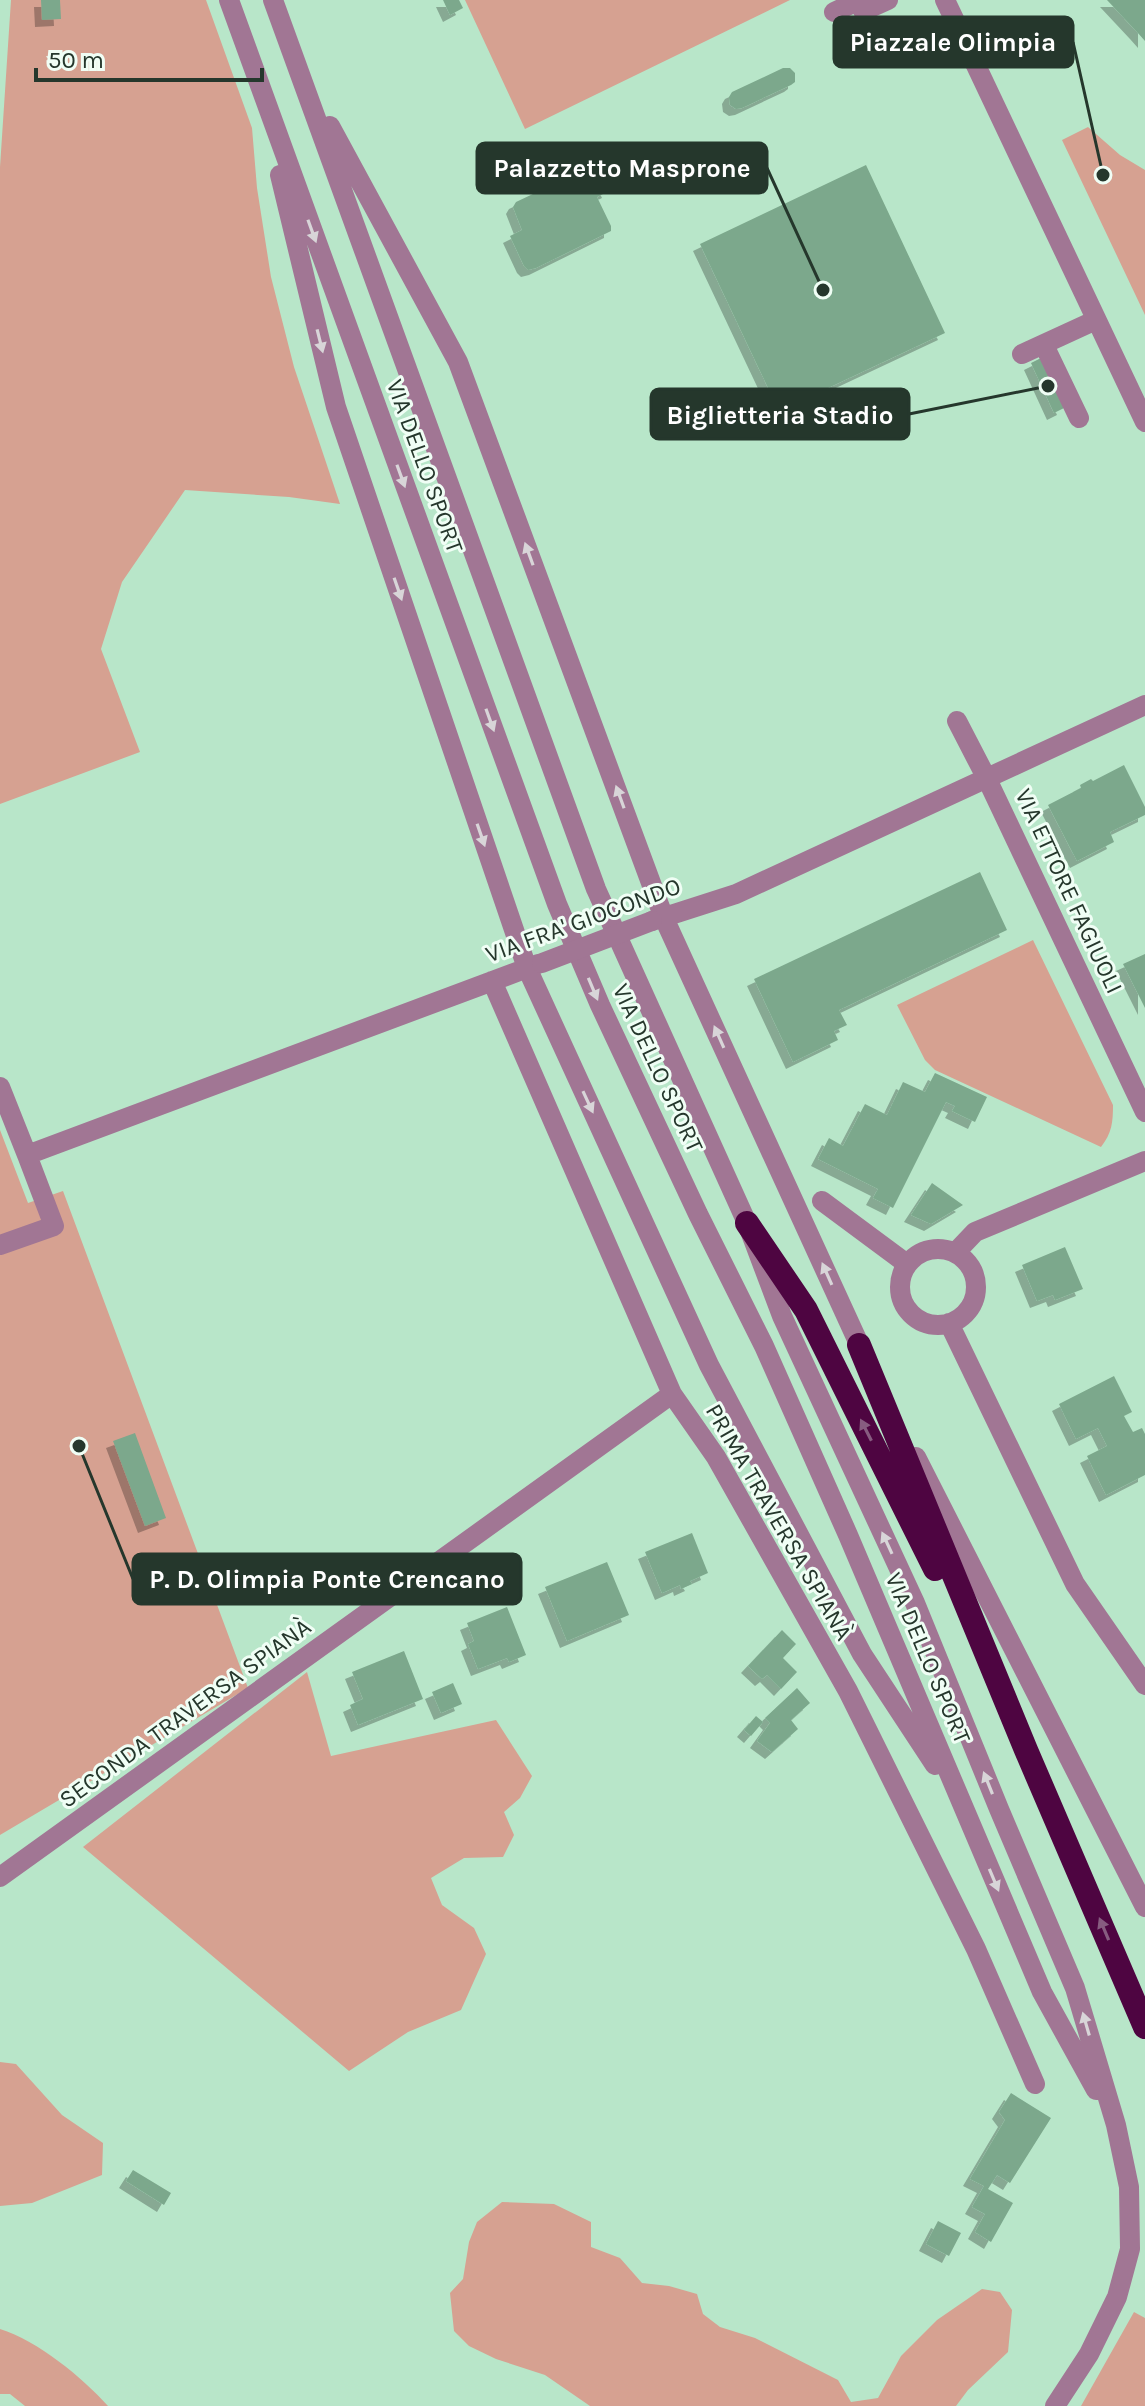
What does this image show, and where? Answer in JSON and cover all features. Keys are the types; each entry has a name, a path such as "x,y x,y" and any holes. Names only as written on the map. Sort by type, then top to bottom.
{"highway":[{"path":"747,1223 806,1310 1026,1750"},
{"path":"859,1345 1026,1750 1145,2027"}],"street":[{"name":"VIA DELLO SPORT","path":"229,0 557,904 600,1005 764,1346 848,1535 1042,1992 1116,2125"},
{"name":"VIA DELLO SPORT","path":"273,0 596,889 747,1223 782,1316 915,1603 1075,1988 1116,2125 1129,2187 1130,2249 1117,2297 1089,2354 1055,2406"},
{"path":"834,12 858,1 862,9 868,9 888,0"},
{"path":"945,0 1145,422"},
{"path":"296,63 458,362 658,920 859,1345 1145,1907"},
{"path":"255,75 336,407 534,966 709,1365 862,1654 963,1809"},
{"path":"1022,354 1096,320"},
{"path":"1044,345 1079,418"},
{"name":"VIA FRA' GIOCONDO","path":"27,1155 492,981 736,894 1145,705"},
{"name":"VIA ETTORE FAGIUOLI","path":"957,721 1145,1112"},
{"name":"PRIMA TRAVERSA SPIANÀ","path":"492,981 672,1394 716,1457 848,1691 976,1949 1035,2084"},
{"path":"0,1087 54,1226 0,1245"},
{"path":"955,1253 975,1232 1145,1161"},
{"path":"822,1201 907,1264"},
{"path":"945,1249 955,1253 966,1260 973,1271 975,1296 961,1317 949,1323 926,1323 907,1309 901,1298 901,1275 907,1264 924,1251 945,1249"},
{"path":"949,1323 1075,1584 1145,1685"},
{"name":"SECONDA TRAVERSA SPIANÀ","path":"0,1877 672,1394"}],"shaded area":[{"path":"11,0 206,0 252,128 257,188 271,277 294,367 340,504 185,490 122,582 101,649 140,752 0,804 0,167"},
{"path":"465,0 790,0 525,129"},
{"path":"1088,127 1120,155 1145,170 1145,315 1062,140"},
{"path":"1033,940 1113,1105 1111,1127 1101,1147 935,1070 925,1060 897,1005"},
{"path":"0,1130 28,1203 63,1191 248,1688 0,1835"},
{"path":"307,1672 331,1756 496,1720 532,1776 520,1798 504,1812 514,1835 503,1857 464,1858 431,1878 442,1905 474,1928 486,1954 461,2010 408,2032 349,2071 83,1847"},
{"path":"0,2062 16,2064 62,2115 103,2143 102,2175 32,2203 0,2206"},
{"path":"502,2202 554,2204 591,2222 591,2247 620,2258 642,2283 697,2294 703,2314 720,2327 755,2338 838,2380 851,2402 878,2398 901,2356 937,2320 982,2289 1000,2292 1012,2310 1008,2352 968,2390 956,2406 590,2406 545,2375 496,2359 469,2346 454,2331 450,2293 463,2279 469,2242 477,2222"},
{"path":"1134,2312 1145,2318 1145,2406 1081,2406"},
{"path":"0,2329 29,2342 58,2361 108,2406 25,2406 10,2394 0,2394"}],"building":[{"path":"41,0 60,0 61,19 42,20"},
{"path":"443,0 459,0 463,8 450,15"},
{"path":"1107,0 1145,0 1145,41 1137,32"},
{"path":"783,68 790,68 795,73 795,82 791,85 742,108 736,109 730,105 732,92"},
{"path":"866,165 945,333 779,411 700,244"},
{"path":"590,167 598,168 609,191 597,197 611,231 528,270 510,236 522,230 513,207 516,202"},
{"path":"1041,358 1064,408 1054,413 1031,363"},
{"path":"1124,765 1145,807 1145,815 1110,832 1114,842 1077,861 1048,805 1081,788 1080,785 1091,779 1093,781"},
{"path":"980,872 1007,930 839,1010 847,1025 834,1031 838,1040 793,1062 754,979"},
{"path":"1145,954 1145,1008 1123,964"},
{"path":"935,1073 987,1097 975,1122 952,1111 955,1106 946,1102 893,1208 873,1198 878,1189 818,1159 829,1138 843,1146 865,1104 887,1115 903,1082 925,1092"},
{"path":"932,1183 963,1205 931,1224 911,1215"},
{"path":"1065,1247 1083,1289 1055,1300 1053,1295 1037,1301 1022,1265"},
{"path":"1114,1376 1132,1412 1124,1416 1133,1432 1142,1428 1145,1434 1145,1475 1106,1495 1087,1456 1107,1446 1098,1428 1076,1439 1059,1404"},
{"path":"135,1433 166,1518 145,1526 113,1441"},
{"path":"692,1533 708,1573 681,1589 680,1585 662,1593 645,1552"},
{"path":"607,1562 629,1615 567,1641 545,1587"},
{"path":"507,1607 526,1655 509,1662 507,1658 478,1669 468,1644 474,1641 467,1623"},
{"path":"782,1630 796,1644 783,1658 797,1672 781,1689 767,1675 762,1679 748,1666"},
{"path":"404,1651 423,1699 358,1725 350,1705 363,1699 352,1672"},
{"path":"453,1683 462,1704 441,1713 432,1692"},
{"path":"797,1688 810,1703 791,1720 798,1729 772,1752 757,1741 770,1723 765,1718"},
{"path":"756,1716 763,1722 751,1736 744,1730"},
{"path":"1011,2093 1051,2118 1010,2183 997,2175 988,2189 1013,2203 991,2242 975,2232 985,2214 972,2207 984,2186 970,2179 1005,2120 999,2112"},
{"path":"133,2170 171,2193 164,2205 126,2181"},
{"path":"938,2221 961,2233 949,2256 926,2244"}],"place":[{"name":"Piazzale Olimpia","path":"1103,175"},
{"name":"Palazzetto Masprone","path":"823,290"},
{"name":"Biglietteria Stadio","path":"1048,386"},
{"name":"P. D. Olimpia Ponte Crencano","path":"79,1446"}]}
